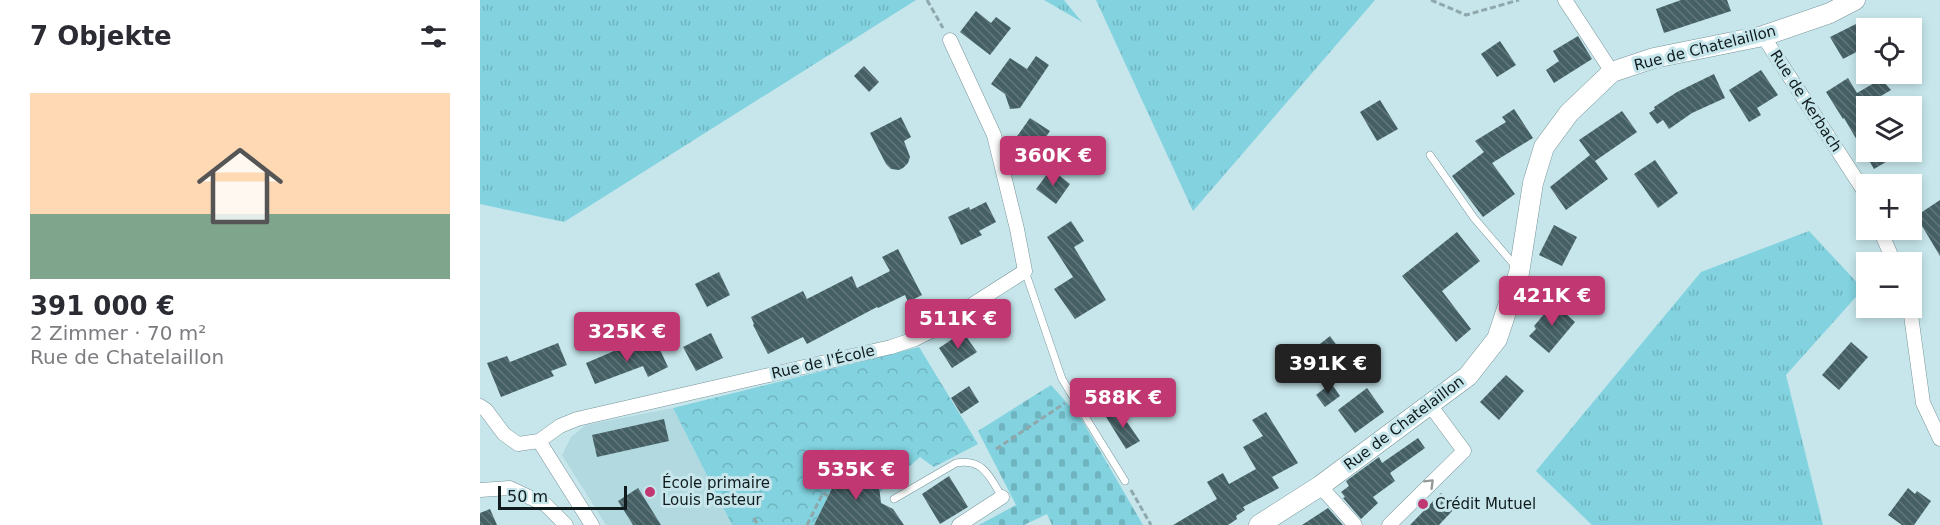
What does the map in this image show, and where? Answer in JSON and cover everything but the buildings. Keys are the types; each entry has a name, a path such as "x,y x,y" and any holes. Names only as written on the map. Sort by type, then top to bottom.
{"main road":[{"name":"Rue de Chatelaillon","path":"1259,525 1320,486 1468,376 1497,339 1519,270 1533,183 1544,147 1569,113 1612,72 1654,58 1764,36 1830,13 1855,0"}],"street":[{"path":"1565,0 1612,72"},
{"name":"Rue de Kerbach","path":"1764,36 1856,179"},
{"path":"950,40 994,135 1017,230 1024,271"},
{"name":"Rue de l'École","path":"539,441 560,426 577,419 891,347 915,339 1024,271"},
{"path":"1911,318 1923,403 1940,439"},
{"path":"1389,525 1464,451 1430,405"},
{"path":"480,406 486,410 504,434 518,444 539,441 592,525"},
{"path":"1320,486 1355,525"},
{"path":"480,490 510,488 546,505 566,525"},
{"path":"960,525 1002,497"}],"lane":[{"path":"1430,155 1474,218 1519,270"},
{"path":"1024,271 1062,379 1125,481"},
{"path":"894,499 956,463 965,461 972,461 983,468 1002,497"}],"path":[{"path":"927,0 950,40"},
{"path":"1431,0 1466,15 1519,0"},
{"path":"996,449 1074,397"},
{"path":"1125,481 1151,525"},
{"path":"807,525 823,493 828,496"},
{"path":"754,518 758,525"}],"shaded area":[{"name":"École primaire Louis Pasteur","path":"673,408 732,525 606,525 562,455 571,437 586,425"}],"green space":[{"path":"480,0 916,0 564,222 480,204"},
{"path":"1044,0 1064,0 1082,22"},
{"path":"1096,0 1375,0 1193,211"},
{"path":"1809,231 1856,281 1856,297 1786,375 1823,525 1592,525 1536,471 1701,272"},
{"path":"919,347 978,444 934,467 920,457 880,492 878,477 852,461 845,462 814,525 732,525 673,408"},
{"path":"1051,385 1082,420 1143,525 1052,525 1047,514 1024,525 979,525 1016,505 978,431"},
{"path":"743,472 763,513 743,523 723,482"}],"place":[{"name":"École primaire Louis Pasteur","path":"650,492"},
{"name":"Crédit Mutuel","path":"1423,504"}]}
